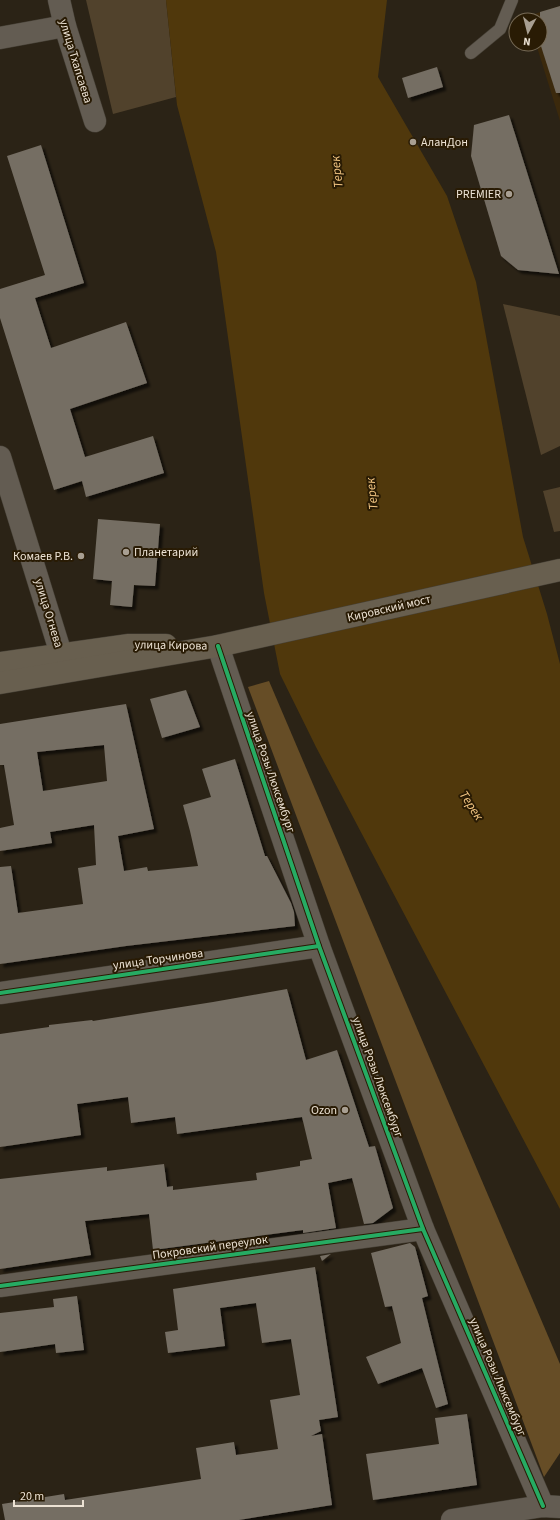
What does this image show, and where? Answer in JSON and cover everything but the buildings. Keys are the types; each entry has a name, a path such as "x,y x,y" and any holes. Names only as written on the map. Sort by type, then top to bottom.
{"main road":[{"name":"Кировский мост","path":"225,644 560,570"},
{"name":"улица Кирова","path":"0,663 130,644 225,644"},
{"name":"улица Кирова","path":"0,683 225,644"}],"street":[{"name":"улица Тхапсаева","path":"59,0 65,26 95,121"},
{"path":"0,38 65,26"},
{"name":"улица Огнева","path":"0,457 62,654"},
{"name":"улица Розы Люксембург","path":"225,644 319,946 423,1229 552,1507"},
{"name":"улица Торчинова","path":"0,993 319,946"},
{"name":"Покровский переулок","path":"0,1286 423,1229"},
{"path":"452,1520 552,1507"}],"lane":[{"path":"472,53 500,29 512,0"}],"shaded area":[{"path":"86,0 166,0 176,97 113,114"},
{"path":"560,6 560,121 538,52 548,52 548,12 541,12"},
{"path":"503,304 560,316 560,446 541,455"},
{"path":"560,487 560,531 554,532 543,491"},
{"path":"269,681 560,1364 560,1453 544,1477 248,687"}],"water":[{"name":"Терек","path":"166,0 387,0 378,77 447,196 476,282 523,537 547,614 560,664 560,1209 316,747 280,674 264,593 216,252 177,105"}],"cycle path":[{"path":"218,646 319,946 423,1229 543,1506"},
{"path":"0,993 319,946"},
{"path":"0,1286 423,1229"}],"place":[{"name":"АланДон","path":"413,142"},
{"name":"PREMIER","path":"509,194"},
{"name":"Планетарий","path":"126,552"},
{"name":"Комаев Р.В.","path":"81,556"},
{"name":"Ozon","path":"345,1110"}]}
